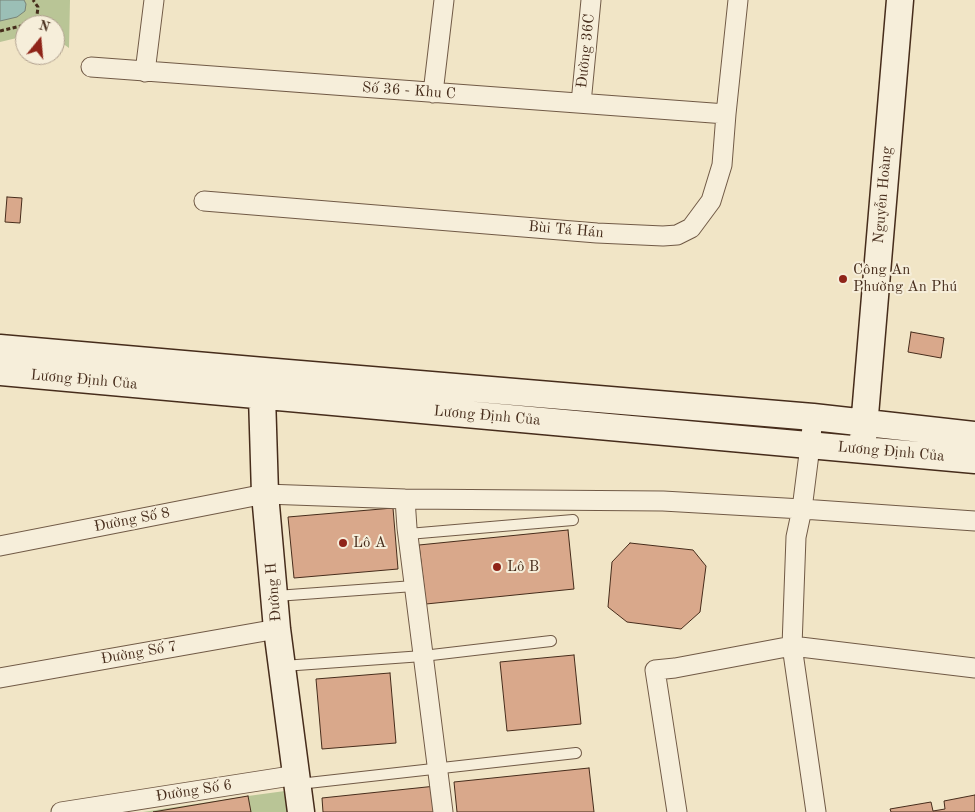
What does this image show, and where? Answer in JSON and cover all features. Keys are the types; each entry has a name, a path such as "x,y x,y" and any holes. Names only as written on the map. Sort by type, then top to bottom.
{"main road":[{"name":"Nguyễn Hoàng","path":"862,450 900,0"},
{"name":"Lương Định Của","path":"0,348 263,384 810,446 975,460"},
{"name":"Lương Định Của","path":"0,372 263,384 813,417 975,435"},
{"name":"Đường H","path":"263,384 265,494 274,596 301,812"}],"street":[{"path":"145,72 154,0"},
{"path":"434,93 444,0"},
{"name":"Đường 36C","path":"581,103 591,0"},
{"name":"Bùi Tá Hán","path":"204,201 616,234 678,235 691,228 711,200 722,165 738,0"},
{"name":"Số 36 - Khu C","path":"91,67 726,114"},
{"path":"813,417 802,509 796,537 792,646 816,812"},
{"name":"Đường Số 8","path":"0,546 265,494 405,498 663,501 802,509"},
{"path":"405,498 414,586 443,812"},
{"path":"802,509 975,522"},
{"name":"Đường Số 7","path":"0,678 278,629"},
{"path":"677,812 655,670 792,646 975,668"},
{"name":"Đường Số 6","path":"61,812 297,779"}],"lane":[{"path":"408,534 573,520"},
{"path":"274,596 414,586"},
{"path":"282,666 423,656 551,641"},
{"path":"297,779 437,768 576,753"}],"path":[{"path":"33,0 38,7 37,15"},
{"path":"0,31 15,27"}],"green space":[{"path":"0,0 70,0 69,48 65,45 65,15 15,15 15,38 0,42"},
{"path":"285,791 287,812 143,812 248,796"}],"water":[{"path":"0,0 24,0 26,4 25,11 20,15 15,15 15,17 0,21"}],"building":[{"path":"7,197 22,198 20,223 5,222"},
{"path":"911,332 944,338 941,358 908,352"},
{"name":"Lô A","path":"393,508 398,569 294,578 288,517"},
{"name":"Lô B","path":"568,530 574,589 426,604 419,545"},
{"path":"630,543 693,550 706,566 700,612 681,629 627,622 608,607 612,562"},
{"path":"574,655 581,724 507,731 500,662"},
{"path":"390,673 396,743 322,749 316,679"},
{"path":"589,768 594,812 457,812 454,782"},
{"path":"436,786 439,812 323,812 322,798"},
{"path":"975,795 975,812 891,812 890,809 931,802 933,811 945,809 944,801"},
{"path":"248,796 251,812 153,812"}],"place":[{"name":"Công An Phường An Phú","path":"843,279"},
{"name":"Lô A","path":"343,543"},
{"name":"Lô B","path":"497,567"}]}
